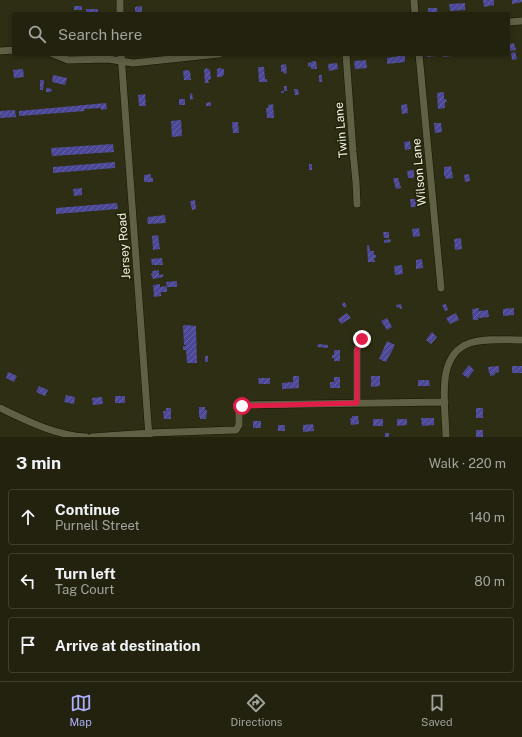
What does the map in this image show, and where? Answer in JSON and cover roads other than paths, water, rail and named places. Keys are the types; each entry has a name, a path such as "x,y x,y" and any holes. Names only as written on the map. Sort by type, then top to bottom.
{"street":[{"path":"120,0 120,12"},
{"path":"414,0 415,12"},
{"path":"510,22 522,21"},
{"path":"0,51 12,50"},
{"path":"59,56 68,60 108,59 133,63 200,56"},
{"name":"Jersey Road","path":"121,56 149,435"},
{"name":"Twin Lane","path":"346,56 353,152 356,172 357,204"},
{"name":"Wilson Lane","path":"419,56 440,288"},
{"path":"357,403 357,350 362,339"},
{"path":"446,437 445,374 449,360 457,350 463,346 476,342 522,340"},
{"path":"92,437 236,430 239,425 239,411 241,407 245,405 445,402"},
{"path":"0,408 44,428 65,434 86,437"}]}
